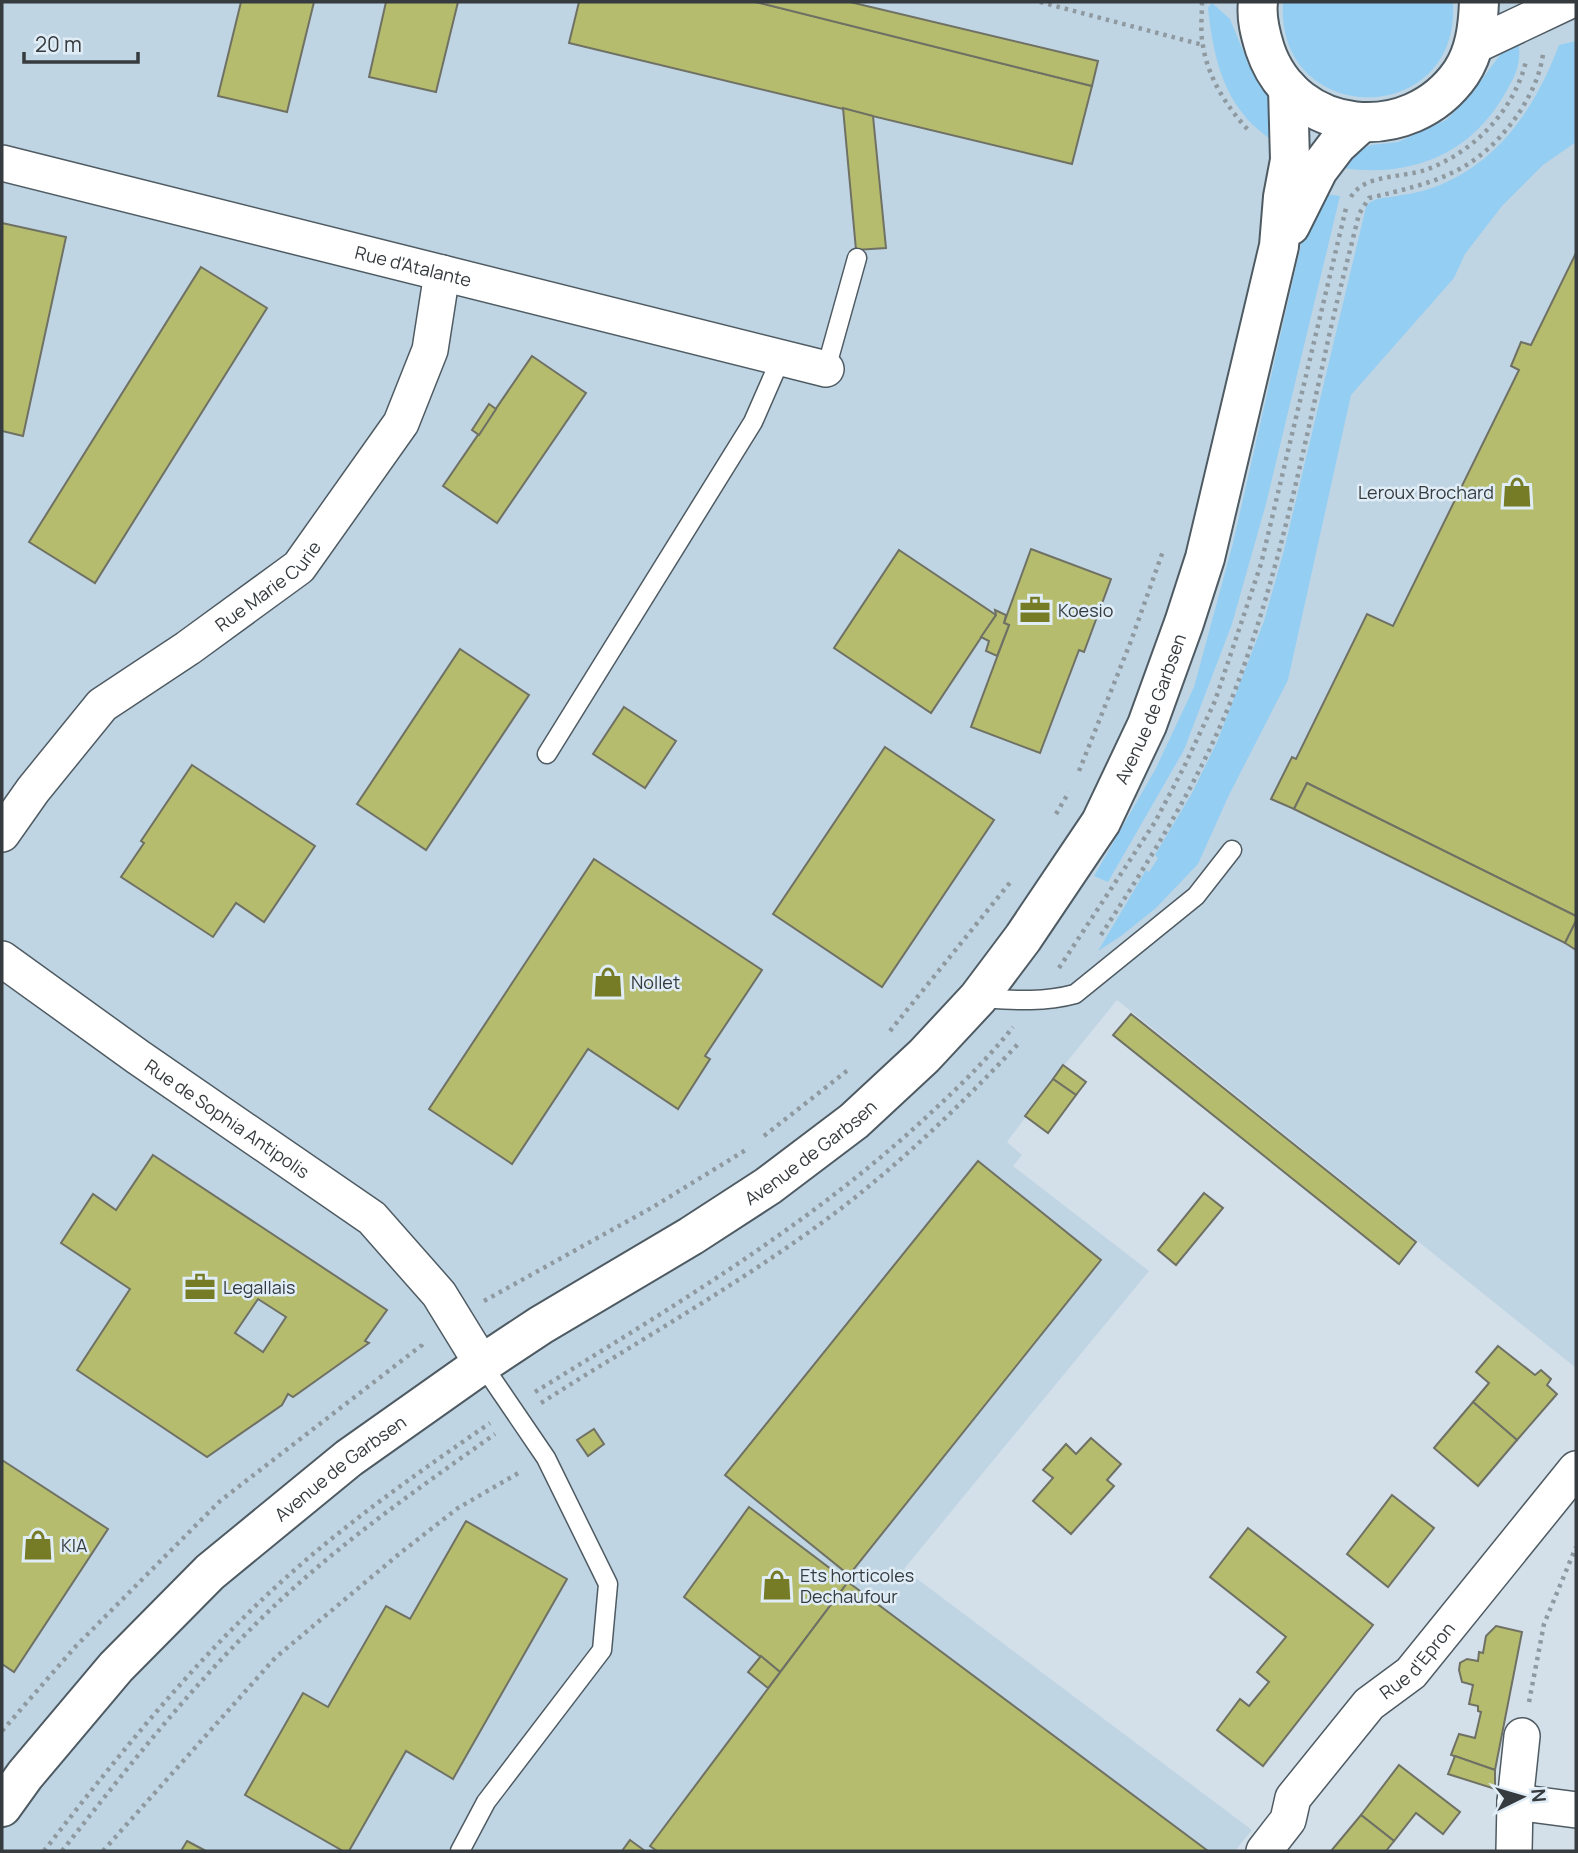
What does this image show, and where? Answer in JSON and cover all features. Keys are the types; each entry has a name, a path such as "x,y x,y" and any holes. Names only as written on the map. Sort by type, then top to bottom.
{"main road":[{"path":"1229,2 1259,16 1270,62 1288,89 1322,113 1341,120 1362,123 1391,121 1418,111 1442,94 1461,72 1474,46 1479,2"},
{"path":"1279,246 1283,197 1290,160 1288,89"},
{"path":"1279,246 1318,170 1337,145 1362,123"},
{"name":"Avenue de Garbsen","path":"2,1807 24,1775 116,1667 210,1572 349,1458 482,1364 768,1186 854,1121 924,1056 978,998 1023,938 1101,822 1147,725 1205,558 1279,246"}],"street":[{"path":"1474,46 1567,2"},
{"name":"Rue d'Atalante","path":"2,163 825,369"},
{"name":"Rue Marie Curie","path":"2,834 33,790 102,705 299,567 401,423 430,350 442,273"},
{"name":"Rue de Sophia Antipolis","path":"2,959 138,1057 372,1218 439,1294 482,1364"},
{"name":"Rue d'Epron","path":"1264,1851 1288,1820 1293,1798 1369,1704 1411,1673 1576,1469"},
{"path":"1514,1851 1515,1802 1522,1736"},
{"path":"1515,1802 1576,1810"}],"lane":[{"path":"825,369 857,258"},
{"path":"547,754 753,422 781,358"},
{"path":"978,998 1034,1001 1075,994 1196,896 1232,850"},
{"path":"460,1851 486,1802 602,1650 608,1584 546,1458 482,1364"}],"path":[{"path":"1040,2 1203,45"},
{"path":"1202,2 1203,45 1211,73 1223,99 1254,137"},
{"path":"1096,942 1170,824 1230,703 1275,566 1300,471 1349,253 1363,205 1369,198 1435,181 1455,172 1484,152 1509,127 1537,81 1543,48"},
{"path":"1057,971 1155,822 1215,701 1261,564 1346,205 1354,192 1365,183 1425,170 1449,159 1471,144 1492,126 1508,105 1521,81 1527,58"},
{"path":"1078,774 1164,549"},
{"path":"1051,822 1073,786"},
{"path":"887,1035 1013,879"},
{"path":"537,1406 732,1283 835,1212 926,1136 968,1097 1018,1044"},
{"path":"761,1139 858,1062"},
{"path":"478,1302 489,1300 653,1207 750,1147"},
{"path":"44,1851 167,1699 266,1596 371,1507 487,1424"},
{"path":"62,1851 176,1709 266,1614 373,1522 497,1433"},
{"path":"103,1851 275,1658 399,1553 458,1508 546,1458"},
{"path":"1522,1736 1544,1624 1576,1547"}],"shaded area":[{"path":"2,2 1576,2 1576,1368 1117,1000 1007,1142 1022,1155 1013,1166 1149,1271 904,1569 1252,1830 1235,1851 2,1851"},
{"path":"1283,2 1453,2 1448,44 1429,73 1401,91 1368,97 1335,91 1307,73 1288,44"},
{"path":"1212,3 1230,19 1250,68 1272,104 1272,141 1247,119 1228,91 1215,50 1208,8"},
{"path":"1518,37 1517,68 1503,97 1488,118 1452,149 1432,159 1386,170 1337,167 1356,151 1371,145 1398,142 1446,120 1469,97 1508,44"},
{"path":"1576,41 1576,142 1543,165 1502,206 1465,254 1454,278 1351,395 1288,680 1229,795 1198,864 1156,908 1098,951 1146,870 1149,872 1158,858 1155,855 1192,793 1217,742 1264,621 1284,550 1366,207 1377,199 1440,185 1482,161 1499,145 1528,109 1559,45"},
{"path":"1317,193 1340,196 1266,504 1232,624 1184,750 1108,882 1094,876 1155,770 1194,687 1233,543 1308,214"}],"building":[{"path":"241,2 314,2 287,112 218,96"},
{"path":"386,2 458,2 436,92 369,77"},
{"path":"579,2 756,2 1092,86 1072,164 569,43"},
{"path":"756,2 850,2 1098,61 1092,86"},
{"path":"843,108 873,116 886,248 856,250"},
{"path":"2,223 66,237 23,436 2,431"},
{"name":"Leroux Brochard","path":"1576,253 1576,916 1307,783 1294,809 1271,799 1292,757 1296,759 1367,614 1393,626 1519,370 1511,366 1521,342 1531,345"},
{"path":"201,267 267,308 95,583 29,542"},
{"path":"532,356 586,393 497,523 443,486"},
{"path":"489,404 496,409 479,435 472,430"},
{"path":"1031,549 1111,579 1084,652 1079,650 1040,753 971,727 1009,625 1004,623"},
{"path":"899,550 996,615 931,713 834,648"},
{"path":"995,610 1006,615 1004,623 1009,625 997,656 986,651 989,641 981,637 996,615"},
{"path":"460,649 529,695 426,850 357,804"},
{"path":"624,707 676,741 645,788 593,754"},
{"path":"885,747 994,820 882,987 773,914"},
{"path":"192,765 315,846 264,922 236,903 213,937 121,877 144,843 141,841"},
{"path":"1307,783 1576,916 1565,943 1294,809"},
{"path":"594,859 762,970 705,1056 710,1059 678,1109 588,1049 512,1164 429,1109"},
{"path":"1576,921 1576,950 1565,943"},
{"path":"1131,1014 1416,1242 1399,1264 1113,1035"},
{"path":"1063,1065 1086,1082 1076,1095 1053,1079"},
{"path":"1053,1079 1076,1095 1048,1133 1025,1116"},
{"path":"153,1155 387,1310 365,1341 369,1343 293,1397 288,1394 282,1405 207,1457 77,1370 130,1289 61,1243 93,1194 116,1210","holes":["258,1299 286,1317 263,1352 235,1333"]},
{"path":"978,1161 1101,1260 849,1575 725,1475"},
{"path":"1204,1193 1223,1208 1176,1265 1158,1250"},
{"path":"1498,1346 1535,1375 1541,1370 1551,1379 1547,1385 1557,1394 1517,1440 1473,1402 1489,1383 1476,1372"},
{"path":"1473,1402 1517,1440 1478,1486 1434,1448"},
{"path":"594,1429 604,1444 588,1456 577,1440"},
{"path":"1091,1438 1121,1464 1107,1480 1114,1486 1071,1534 1033,1501 1053,1478 1043,1470 1066,1444 1076,1454"},
{"path":"2,1460 108,1529 14,1672 2,1664"},
{"path":"1392,1495 1434,1528 1388,1587 1347,1554"},
{"path":"749,1507 848,1582 780,1672 684,1597"},
{"path":"466,1521 567,1579 453,1779 406,1751 349,1851 343,1851 245,1795 303,1693 328,1707 386,1606 410,1619"},
{"path":"1248,1528 1373,1625 1263,1766 1217,1730 1240,1699 1249,1706 1269,1682 1257,1672 1286,1637 1210,1577"},
{"path":"848,1582 1208,1851 657,1851 650,1846"},
{"path":"1496,1626 1522,1632 1495,1770 1451,1755 1459,1734 1475,1738 1481,1712 1478,1711 1478,1706 1469,1704 1473,1685 1462,1682 1460,1663 1467,1659 1478,1661 1479,1652 1483,1653 1486,1636"},
{"path":"761,1656 780,1672 768,1688 748,1672"},
{"path":"1455,1756 1495,1770 1495,1789 1448,1774"},
{"path":"1399,1765 1460,1812 1443,1834 1416,1813 1394,1841 1361,1815"},
{"path":"1361,1815 1394,1841 1386,1851 1331,1851"},
{"path":"630,1840 645,1851 622,1851"},
{"path":"187,1841 206,1851 181,1851"}],"place":[{"name":"Leroux Brochard","path":"1517,492"},
{"name":"Koesio","path":"1035,610"},
{"name":"Nollet","path":"608,982"},
{"name":"Legallais","path":"200,1287"},
{"name":"KIA","path":"38,1545"},
{"name":"Ets horticoles Dechaufour","path":"777,1585"}]}
